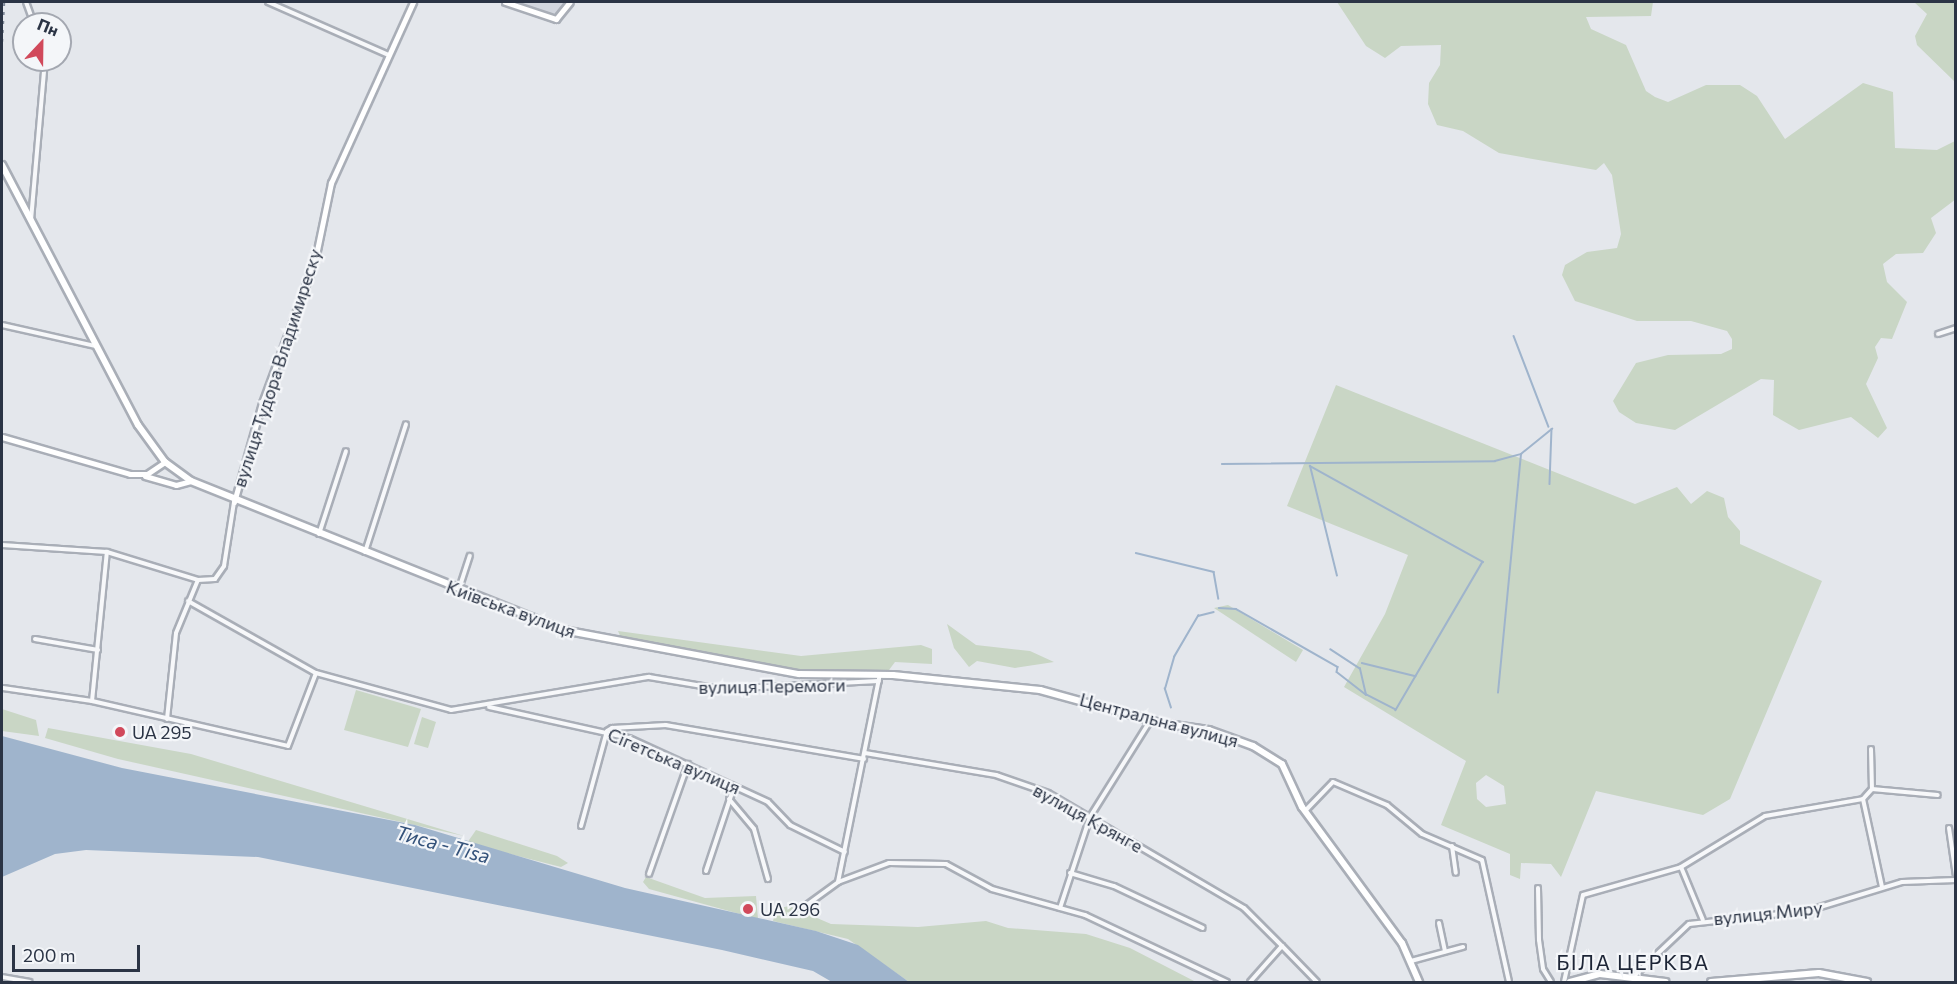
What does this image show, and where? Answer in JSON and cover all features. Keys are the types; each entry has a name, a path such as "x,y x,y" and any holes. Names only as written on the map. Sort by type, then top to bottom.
{"main road":[{"name":"Київська вулиця","path":"2,165 138,425 165,462 191,481 234,502 563,630 614,642 800,674 880,678"},
{"name":"Центральна вулиця","path":"880,678 1040,690 1150,721 1209,730 1269,753 1282,764 1305,811 1411,961 1419,982"},
{"path":"1711,982 1819,973 1867,982"},
{"path":"1570,982 1600,974 1626,975 1666,982"}],"street":[{"path":"268,2 389,55"},
{"name":"вулиця Тудора Владимиреску","path":"234,502 262,403 315,260 331,183 413,2"},
{"path":"505,2 556,19 570,2"},
{"path":"30,220 44,72"},
{"path":"2,325 95,346"},
{"path":"1938,334 1956,328"},
{"path":"365,553 406,424"},
{"path":"2,437 176,485 191,481"},
{"path":"319,535 346,452"},
{"path":"140,475 165,462"},
{"path":"2,545 106,552 198,580 214,579 224,566 234,502"},
{"path":"92,701 106,552"},
{"path":"459,590 470,556"},
{"path":"167,719 176,633 198,580"},
{"path":"188,602 316,673 439,709 489,707"},
{"path":"35,639 98,650"},
{"path":"3,688 92,701 288,746 316,673"},
{"name":"вулиця Перемоги","path":"489,707 649,677 720,689 880,678"},
{"path":"838,882 880,678"},
{"name":"Сігетська вулиця","path":"489,707 607,731 688,764 733,790 768,802 790,825 845,852"},
{"path":"1060,908 1090,817 1150,721"},
{"path":"581,826 607,731 666,726 864,759"},
{"path":"1564,982 1583,895 1681,867 1765,816 1863,799 1872,789 1870,749"},
{"name":"вулиця Крянге","path":"865,753 1021,782 1090,817 1244,908 1317,982"},
{"path":"649,874 688,764"},
{"path":"1305,811 1333,782 1387,805 1422,834 1482,860 1509,982"},
{"path":"1872,789 1938,795"},
{"path":"706,870 733,790"},
{"path":"729,799 754,829 768,879"},
{"path":"1863,799 1882,887"},
{"path":"1948,828 1956,878"},
{"path":"1452,846 1456,873"},
{"path":"807,904 838,882 889,863 946,864 992,889 1060,908 1227,982"},
{"path":"1681,867 1703,920"},
{"path":"1070,873 1114,886 1203,928"},
{"name":"вулиця Миру","path":"1634,976 1682,928 1703,920 1807,912 1882,887 1956,878"},
{"path":"1538,888 1540,951 1551,982"},
{"path":"1439,922 1445,951"},
{"path":"1250,982 1282,946"},
{"path":"1411,961 1463,947"},
{"path":"1623,982 1626,975"},
{"path":"2,977 30,982"}],"shaded area":[{"path":"514,2 566,2 556,13 546,14"}],"green space":[{"path":"1337,2 1653,2 1651,16 1586,17 1591,29 1626,45 1646,91 1655,97 1668,102 1706,85 1740,85 1757,96 1785,139 1863,83 1893,92 1895,148 1937,150 1955,141 1956,199 1931,218 1936,233 1923,253 1896,254 1883,264 1887,282 1907,302 1892,339 1881,338 1875,347 1878,358 1866,384 1887,428 1878,438 1851,417 1799,430 1773,415 1774,380 1761,379 1675,430 1636,423 1619,412 1613,401 1636,363 1668,355 1721,354 1732,349 1732,339 1727,331 1691,321 1637,321 1575,301 1562,275 1565,265 1587,252 1617,248 1621,234 1612,175 1604,163 1596,170 1499,153 1463,131 1437,125 1428,104 1429,83 1440,65 1441,45 1401,46 1385,58 1366,46"},
{"path":"1914,2 1955,2 1955,82 1917,45 1915,36 1927,14"},
{"path":"1336,385 1635,504 1677,487 1691,504 1707,491 1724,498 1728,517 1740,531 1740,544 1822,581 1730,799 1703,815 1596,791 1561,877 1551,864 1521,863 1520,879 1510,875 1510,854 1441,825 1466,761 1344,687 1385,614 1408,555 1287,506","holes":["1486,775 1504,786 1506,804 1486,807 1477,799 1476,783"]},
{"path":"1228,605 1303,650 1296,662 1214,608"},
{"path":"947,624 976,645 1030,651 1054,662 1015,668 977,661 969,667 954,648"},
{"path":"618,631 801,656 921,645 932,649 932,664 895,662 889,670 792,669 621,638"},
{"path":"356,690 421,709 408,747 344,730"},
{"path":"2,709 36,720 39,736 2,731"},
{"path":"422,717 436,722 428,748 414,744"},
{"path":"48,728 191,754 464,836 118,759 45,738"},
{"path":"476,830 557,856 568,863 561,867 467,843"},
{"path":"646,877 705,898 756,896 758,919 649,889 643,882"},
{"path":"789,906 831,924 918,927 986,921 1008,928 1086,934 1130,948 1196,982 909,982 848,939 773,921 776,909"}],"water":[{"name":"Тиса - Tisa","path":"2,736 122,768 415,825 625,888 816,931 858,945 909,982 832,982 813,971 722,950 258,857 86,850 55,854 2,877"}],"waterway":[{"path":"1514,336 1549,427"},
{"path":"1222,464 1495,461 1521,454 1552,429 1550,484"},
{"path":"1498,693 1521,455"},
{"path":"1337,576 1310,466 1483,562 1396,710 1366,695"},
{"path":"1136,553 1214,572 1219,599"},
{"path":"1219,608 1236,609 1338,667 1337,672 1366,695 1360,669 1331,650"},
{"path":"1171,708 1165,689 1174,657 1198,616 1214,612"},
{"path":"1362,663 1415,676"}],"railway":[{"path":"2,42 4,2"}],"place":[{"name":"UA 295","path":"120,732"},
{"name":"UA 296","path":"748,909"}],"district":[{"name":"БІЛА ЦЕРКВА","path":"1633,962"}]}
